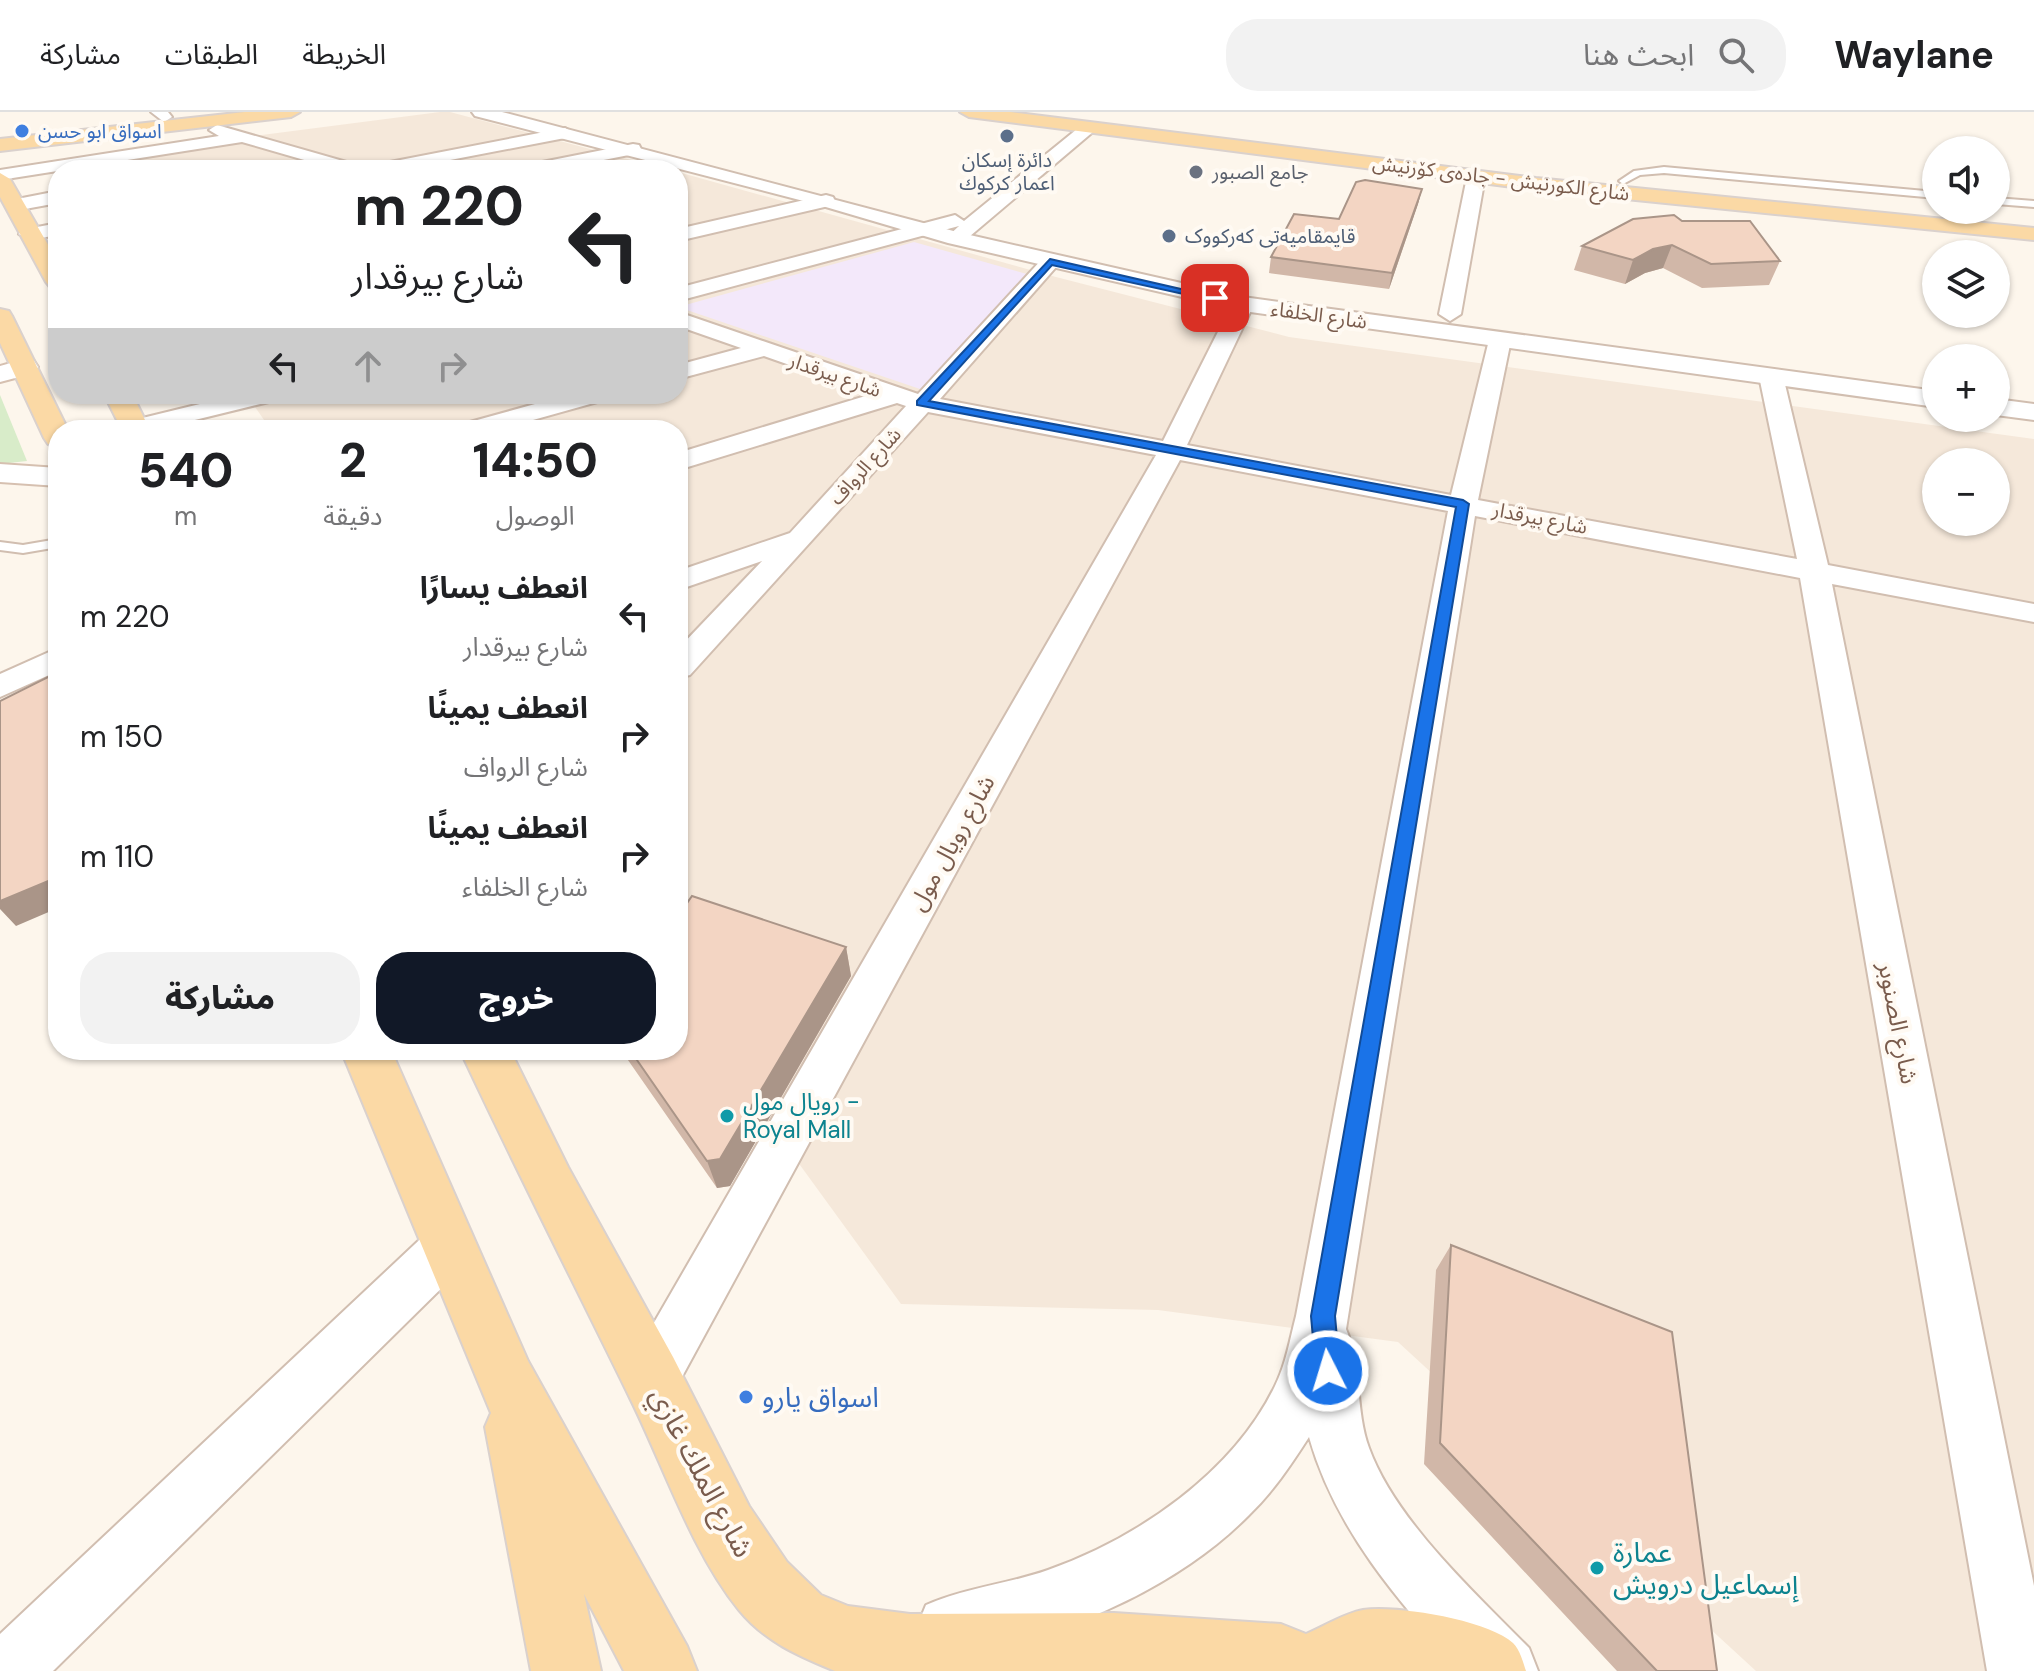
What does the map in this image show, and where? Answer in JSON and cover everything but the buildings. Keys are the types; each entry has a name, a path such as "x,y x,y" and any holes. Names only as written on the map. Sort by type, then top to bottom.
{"main road":[{"path":"13,140 162,114 210,112"},
{"path":"0,135 13,140 291,112"},
{"name":"شارع الكورنيش - جادەی کۆرنیش","path":"969,112 1476,177 1824,207 2034,234"},
{"name":"شارع الكورنيش - جادەی کۆرنیش","path":"1055,112 1755,200"},
{"path":"4,189 48,260"},
{"name":"شارع الكورنيش - جادەی کۆرنیش","path":"1824,207 2034,221"},
{"path":"4,333 12,370 48,423"},
{"path":"370,1060 507,1382 662,1671"},
{"name":"شارع الملك غازي","path":"490,1060 549,1184 652,1378 726,1529 763,1586 797,1619 847,1641 910,1649 1114,1648 1292,1662 1436,1651 1476,1659 1491,1671"},
{"path":"507,1382 566,1671"}],"street":[{"name":"شارع الخلفاء","path":"481,112 674,160"},
{"path":"512,112 961,228 1188,277 1922,377"},
{"path":"194,123 323,160"},
{"path":"961,228 1088,128"},
{"path":"423,160 565,133"},
{"path":"137,160 243,137"},
{"path":"580,160 633,149"},
{"path":"259,160 299,153"},
{"name":"شارع الخلفاء","path":"688,164 926,229 961,228 1050,262 1243,304 1922,397"},
{"path":"1450,314 1476,177"},
{"path":"4,189 48,179"},
{"path":"4,189 48,196"},
{"path":"688,233 826,201"},
{"path":"688,292 926,229"},
{"path":"29,234 48,231"},
{"name":"شارع الرواف","path":"688,657 800,539 1050,262"},
{"name":"شارع رويال مول","path":"652,1378 1172,450 1243,304"},
{"name":"شارع بيرقدار","path":"688,323 893,396 921,403 2034,613"},
{"path":"862,1643 968,1624 1050,1599 1115,1573 1172,1540 1227,1497 1269,1448 1291,1414 1306,1379 1323,1316 1463,504 1500,340"},
{"path":"688,369 761,350"},
{"name":"شارع الصنوبر","path":"1771,376 1814,570 2019,1671"},
{"path":"2010,388 2034,391"},
{"path":"688,459 893,396"},
{"path":"171,420 233,404"},
{"path":"504,420 563,404"},
{"path":"2010,409 2034,412"},
{"path":"0,473 48,476"},
{"path":"688,578 800,539"},
{"path":"0,687 48,663"},
{"path":"7,1671 449,1246"},
{"path":"1323,1316 1333,1427 1348,1472 1377,1519 1426,1584 1506,1671"}],"lane":[{"path":"1623,181 1629,175 1664,170 1922,194"},
{"path":"2010,202 2034,204"},
{"path":"0,546 23,549 48,545"}],"shaded area":[{"path":"450,112 631,160 78,160"},
{"path":"688,175 1056,277 1289,337 1922,424 1922,432 1983,432 2034,439 2034,1671 1756,1671 1398,1342 1158,1310 901,1304 688,1011 688,420 264,420 253,404 688,404"},
{"path":"914,242 1027,274 926,391 688,310 688,304"}],"green space":[{"path":"0,395 27,461 0,464"}],"place":[{"name":"اسواق ابو حسن","path":"22,131"},
{"name":"دائرة إسكان اعمار كركوك","path":"1007,136"},
{"name":"جامع الصبور","path":"1196,172"},
{"name":"قایمقامیەتی کەرکووک","path":"1169,236"},
{"name":"رويال مول - Royal Mall","path":"727,1116"},
{"name":"اسواق يارو","path":"746,1397"},
{"name":"عمارة إسماعيل درويش","path":"1597,1568"}],"route":[{"path":"1215,298 1050,262 921,403 1463,504 1323,1316 1328,1371"}]}
